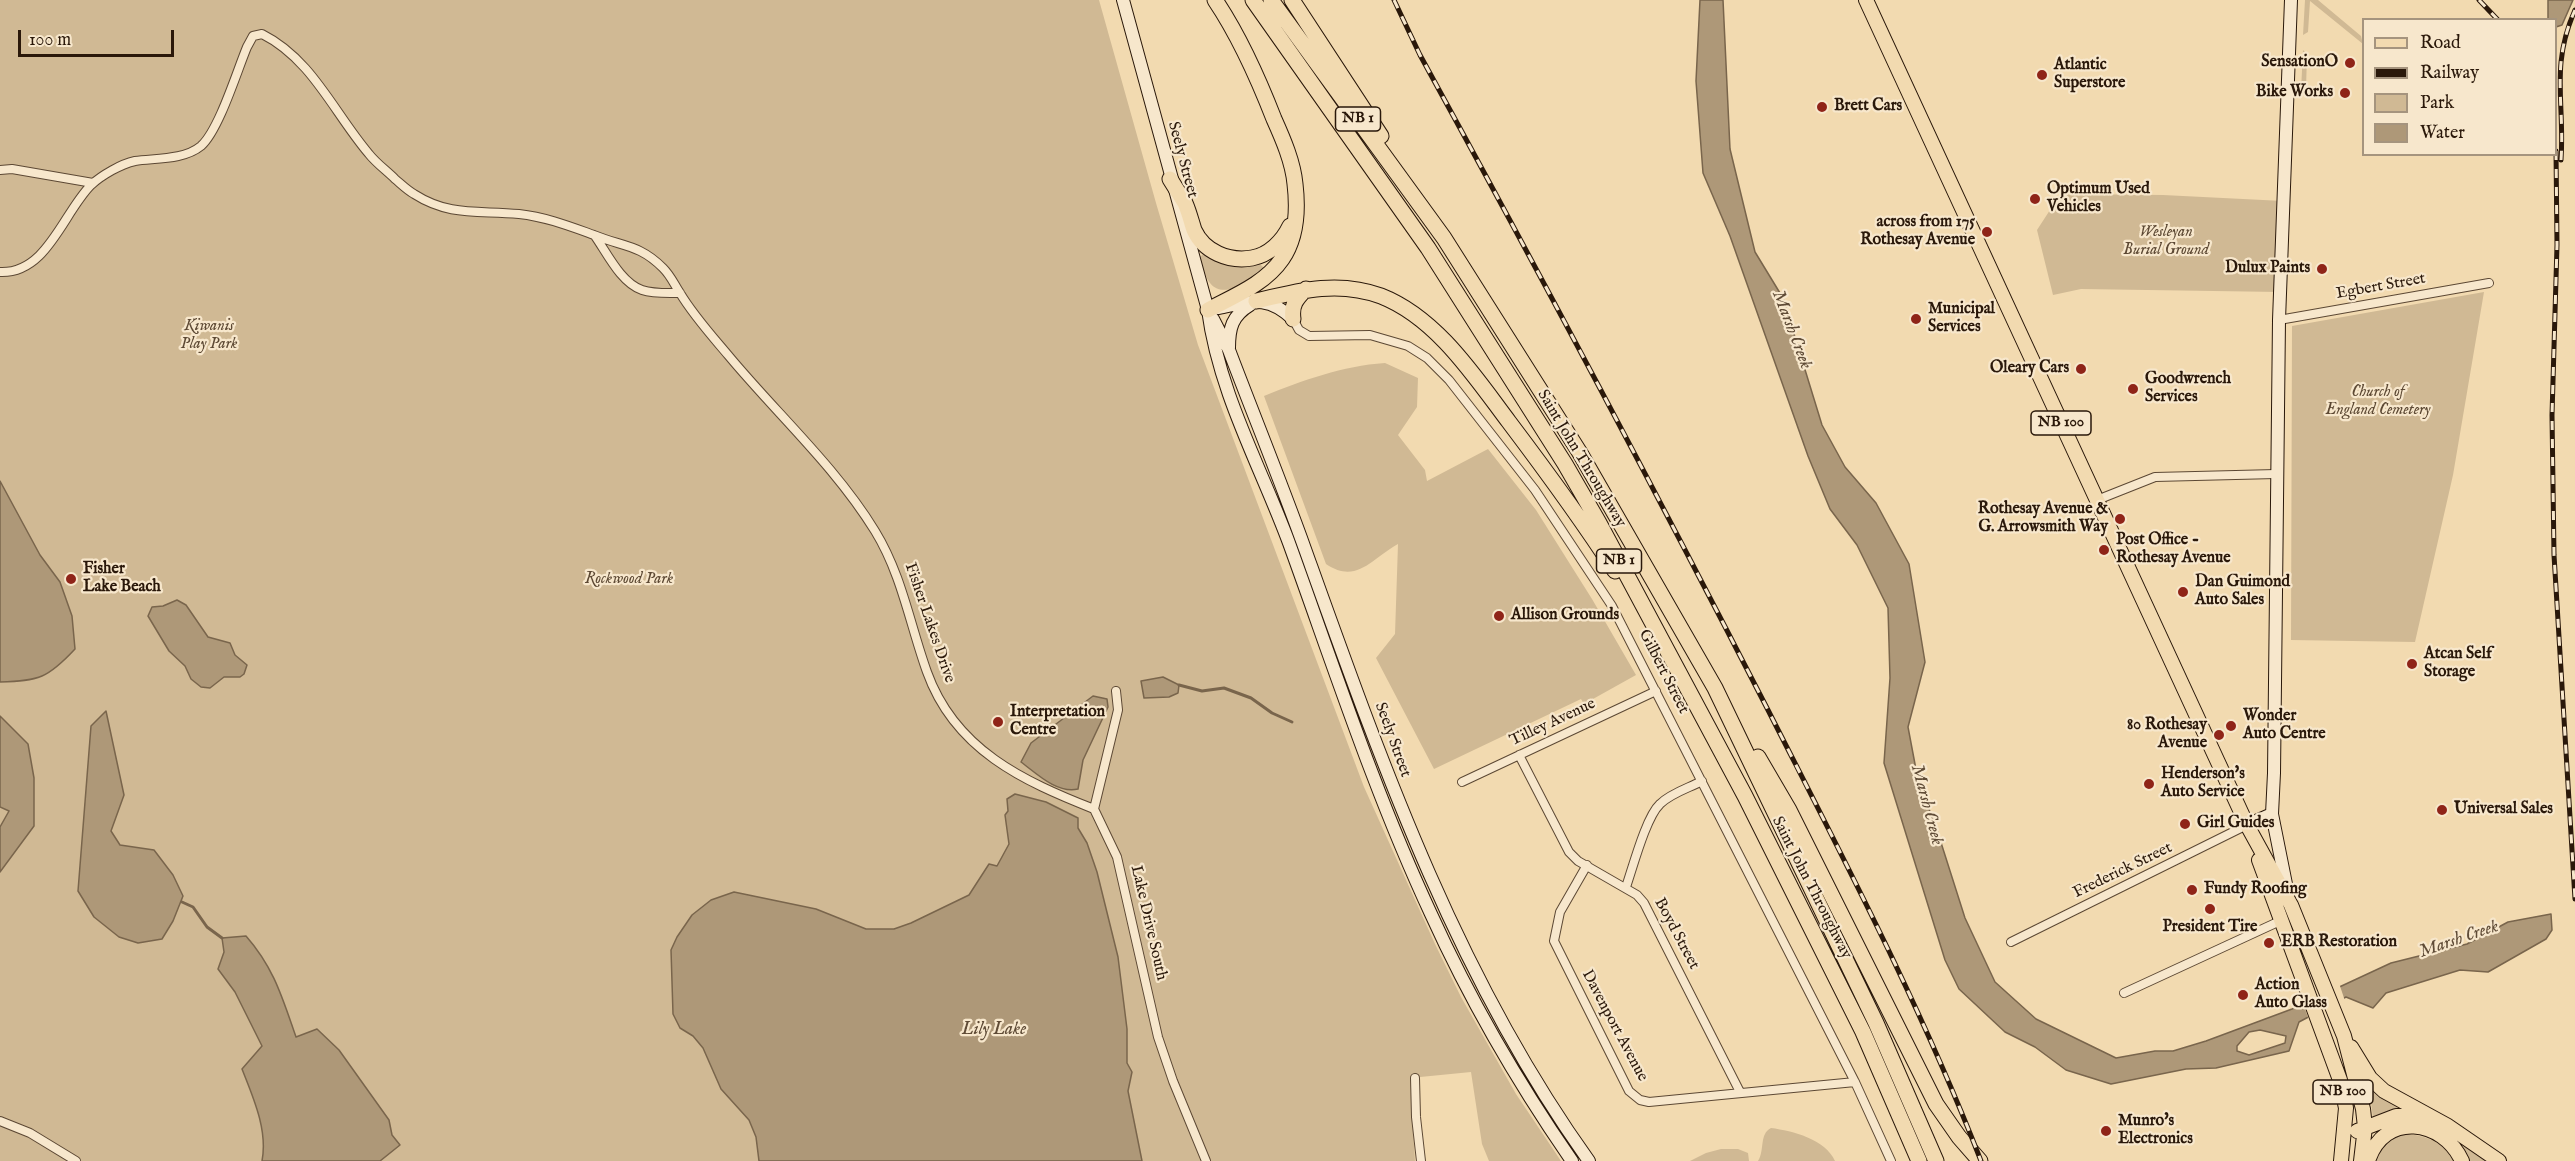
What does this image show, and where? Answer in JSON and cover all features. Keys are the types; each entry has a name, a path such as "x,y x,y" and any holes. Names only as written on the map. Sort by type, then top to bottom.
{"highway":[{"path":"1208,310 1267,276 1282,258 1294,235 1296,213 1295,182 1283,139 1238,37 1215,0"},
{"name":"Saint John Throughway","path":"1253,0 1347,130 1473,317 1588,503 1736,777 1863,1032 1919,1161"},
{"name":"Saint John Throughway","path":"1271,0 1444,238 1580,453 1715,688 1856,981 1936,1161"},
{"path":"1292,0 1369,117 1444,238"},
{"path":"1170,179 1186,205 1195,232 1205,245 1225,257 1242,260 1258,257 1274,247 1287,233 1296,213"},
{"path":"1256,301 1306,289 1329,287 1356,289 1404,308 1432,330 1477,381 1551,477 1664,646"},
{"path":"1293,319 1292,310 1295,299 1306,289"},
{"path":"1715,688 1789,810 1936,1104 1959,1137 1980,1161"}],"main road":[{"name":"Seely Street","path":"1124,0 1170,179 1208,310 1212,343 1220,373 1287,540 1360,743 1430,914 1503,1052 1572,1161"},
{"name":"NB 100","path":"1866,0 2247,825 2291,905 2344,1036 2361,1097 2365,1127 2361,1161"},
{"path":"2291,0 2279,320 2272,814 2291,905"},
{"path":"1208,310 1256,301 1271,303 1281,308 1293,319"},
{"path":"1229,350 1232,322 1240,311 1256,301"},
{"name":"Seely Street","path":"1208,310 1229,350 1412,836 1442,903 1492,1003 1545,1094 1589,1161"},
{"path":"2247,825 2272,814"},
{"name":"NB 100","path":"2247,825 2344,1096 2346,1108 2341,1161"},
{"path":"2344,1036 2375,1084 2436,1118 2499,1161"},
{"path":"2344,1140 2365,1127 2405,1115 2436,1118"},
{"path":"2368,1161 2373,1148 2382,1136 2403,1127 2415,1127 2440,1135 2451,1142 2462,1161"}],"street":[{"name":"Fisher Lakes Drive","path":"0,273 24,268 39,257 75,204 93,183 128,163 181,155 201,145 214,126 253,36 262,34 272,39 309,69 370,156 412,194 448,210 539,216 639,249 657,262 746,376 825,464 875,530 897,573 928,675 945,709 971,741 1009,771 1036,786 1094,809"},
{"path":"0,170 12,169 93,183"},
{"path":"595,236 635,287 652,292 680,294"},
{"name":"Egbert Street","path":"2279,320 2489,283"},
{"name":"Gilbert Street","path":"1293,319 1299,330 1309,336 1370,335 1408,346 1436,365 1463,397 1565,532 1612,606 1855,1082 1891,1161"},
{"path":"2097,500 2155,477 2276,474"},
{"path":"1094,809 1118,710 1116,691"},
{"name":"Tilley Avenue","path":"1462,782 1656,691"},
{"name":"Boyd Street","path":"1519,755 1567,850 1587,866 1626,887 1644,903 1740,1092"},
{"path":"1626,887 1650,820 1658,806 1668,798 1702,781"},
{"name":"Lake Drive South","path":"1094,809 1117,856 1158,1038 1206,1161"},
{"name":"Frederick Street","path":"2011,942 2247,825"},
{"name":"Davenport Avenue","path":"1587,866 1560,912 1554,941 1629,1090 1640,1100 1649,1102 1855,1082"},
{"path":"2124,993 2280,921"},
{"path":"1416,1078 1416,1117 1421,1161"},
{"path":"0,1120 30,1133 75,1161"}],"green space":[{"name":"Rockwood Park","path":"0,0 1099,0 1198,345 1364,787 1461,997 1516,1094 1561,1161 1489,1161 1482,1144 1471,1072 1410,1078 1415,1161 0,1161"},
{"path":"2305,0 2318,0 2361,36 2362,43 2310,1 2308,32 2303,35"},
{"path":"2303,50 2307,54 2306,90 2301,91"},
{"name":"Wesleyan Burial Ground","path":"2064,194 2163,195 2283,201 2280,292 2081,289 2053,295 2037,230 2050,210 2062,210"},
{"path":"1203,254 1223,263 1237,266 1260,264 1264,268 1246,282 1223,290 1216,288 1208,280 1200,257"},
{"name":"Church of England Cemetery","path":"2484,292 2453,475 2415,642 2291,640 2292,326"},
{"name":"Allison Grounds","path":"1385,363 1418,378 1417,407 1398,435 1425,470 1427,481 1488,449 1536,510 1636,675 1584,704 1581,699 1434,769 1376,658 1395,634 1398,544 1356,571 1337,570 1326,564 1264,396 1323,375 1354,367"},
{"path":"2369,1088 2371,1088 2403,1108 2373,1118"},
{"path":"1771,1128 1808,1137 1824,1147 1835,1161 1758,1161 1763,1138"},
{"path":"2408,1134 2435,1142 2446,1149 2454,1161 2375,1161 2387,1142"},
{"path":"2456,1139 2492,1161 2469,1161 2466,1151"},
{"path":"1721,1149 1738,1149 1748,1153 1749,1161 1690,1161 1706,1153"}],"water":[{"name":"Marsh Creek","path":"1700,0 1723,0 1730,149 1755,252 1783,298 1822,425 1845,467 1876,503 1909,564 1925,662 1908,727 1918,780 1937,830 1965,918 1995,982 2036,1019 2116,1058 2155,1051 2173,1051 2206,1041 2292,1009 2391,963 2467,944 2508,922 2551,914 2552,930 2546,939 2488,972 2460,970 2386,993 2373,1008 2346,997 2299,1022 2289,1051 2216,1068 2186,1069 2111,1084 2066,1070 2035,1047 2005,1032 1959,989 1945,960 1884,763 1890,678 1888,608 1857,545 1830,509 1808,456 1730,236 1703,173 1696,81","holes":["2260,1030 2286,1036 2285,1043 2249,1055 2237,1051 2237,1046 2249,1032"]},
{"path":"2548,0 2573,0 2562,25 2557,27 2557,18 2548,18"},
{"path":"0,481 40,555 60,582 72,616 75,649 50,672 42,676 34,679 0,682"},
{"path":"177,600 186,605 208,637 230,643 235,655 247,665 244,674 240,677 224,677 210,688 201,687 191,679 185,666 169,651 148,616 152,607 163,606"},
{"path":"1163,677 1179,685 1178,693 1169,697 1144,698 1141,681"},
{"path":"1093,696 1107,699 1108,707 1083,760 1078,789 1070,790 1055,786 1021,762 1031,743"},
{"path":"106,711 124,795 111,831 120,845 154,850 173,875 183,896 173,921 162,939 138,943 119,937 94,917 78,891 91,726"},
{"path":"0,716 28,744 34,778 34,826 0,872 0,827 9,811 0,807"},
{"name":"Lily Lake","path":"1015,794 1046,802 1078,818 1078,828 1087,843 1097,872 1118,957 1127,1029 1127,1063 1132,1072 1128,1091 1142,1161 759,1161 756,1137 749,1120 721,1089 703,1048 693,1036 680,1028 673,1014 671,950 692,915 711,900 734,892 816,909 866,929 894,929 911,923 969,895 989,864 997,866 1009,844 1005,815 1008,811 1007,799"},
{"path":"246,936 270,971 296,1037 317,1029 339,1050 389,1120 392,1135 400,1145 380,1161 262,1161 261,1126 255,1102 242,1069 262,1046 235,992 218,969 224,952 222,938"}],"pier":[{"path":"2339,983 2345,1001 2309,1020 2302,1001"}],"waterway":[{"path":"1179,685 1202,691 1224,688 1251,698 1272,713 1292,722"},
{"path":"182,902 193,907 207,927 222,938"}],"railway":[{"path":"1394,0 1420,55 1640,463 1824,821 1907,989 1981,1161"},
{"path":"2479,0 2496,18"},
{"path":"2561,160 2561,67 2567,30 2575,10"},
{"path":"2556,156 2557,245 2552,415 2554,555 2575,899"}],"place":[{"name":"SensationO","path":"2350,63"},
{"name":"Atlantic Superstore","path":"2042,75"},
{"name":"Bike Works","path":"2345,93"},
{"name":"Brett Cars","path":"1822,107"},
{"name":"Optimum Used Vehicles","path":"2035,199"},
{"name":"across from 175 Rothesay Avenue","path":"1987,232"},
{"name":"Dulux Paints","path":"2322,269"},
{"name":"Municipal Services","path":"1916,319"},
{"name":"Oleary Cars","path":"2081,369"},
{"name":"Goodwrench Services","path":"2133,389"},
{"name":"Rothesay Avenue & G. Arrowsmith Way","path":"2120,519"},
{"name":"Post Office - Rothesay Avenue","path":"2104,550"},
{"name":"Fisher Lake Beach","path":"71,579"},
{"name":"Dan Guimond Auto Sales","path":"2183,592"},
{"name":"Allison Grounds","path":"1499,616"},
{"name":"Atcan Self Storage","path":"2412,664"},
{"name":"Interpretation Centre","path":"998,722"},
{"name":"Wonder Auto Centre","path":"2231,726"},
{"name":"80 Rothesay Avenue","path":"2219,735"},
{"name":"Henderson's Auto Service","path":"2149,784"},
{"name":"Universal Sales","path":"2442,810"},
{"name":"Girl Guides","path":"2185,824"},
{"name":"Fundy Roofing","path":"2192,890"},
{"name":"President Tire","path":"2210,909"},
{"name":"ERB Restoration","path":"2269,943"},
{"name":"Action Auto Glass","path":"2243,995"},
{"name":"Munro's Electronics","path":"2106,1131"}],"park label":[{"name":"Kiwanis Play Park","path":"209,336"}]}
